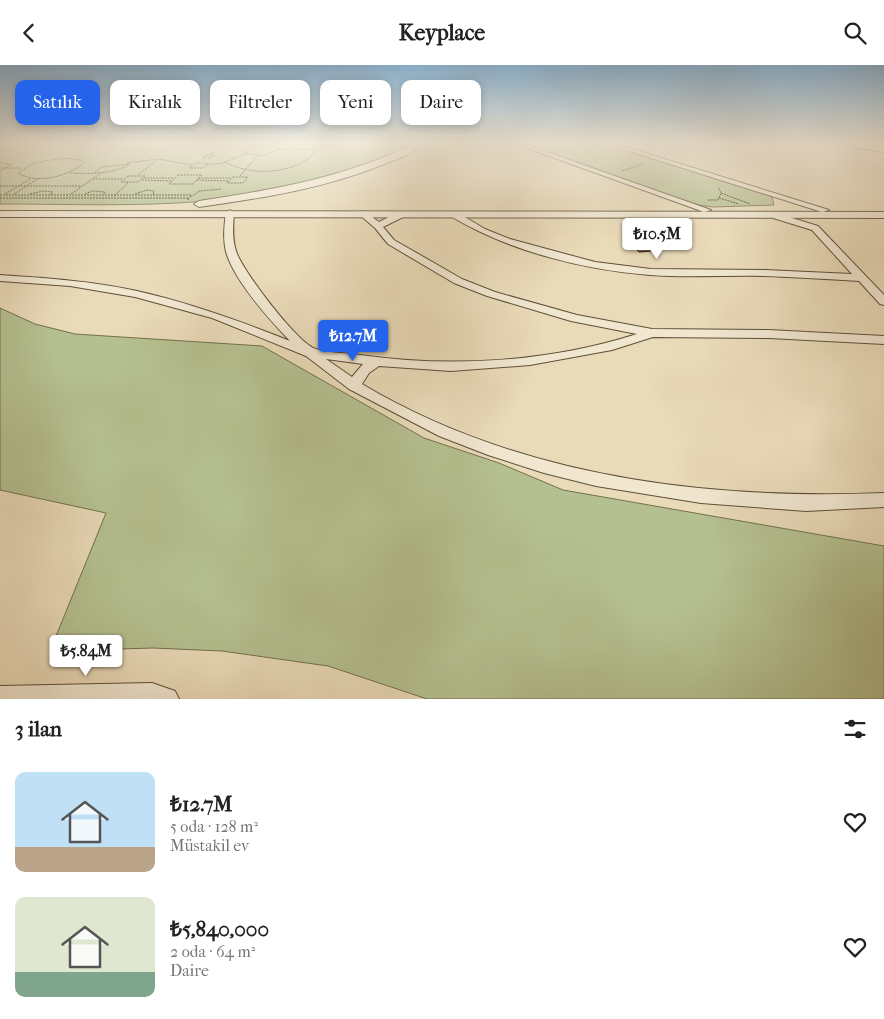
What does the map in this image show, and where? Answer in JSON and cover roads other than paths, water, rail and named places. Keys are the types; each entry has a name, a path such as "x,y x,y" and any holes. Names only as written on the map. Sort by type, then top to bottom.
{"street":[{"path":"168,207 232,199 305,185 343,174"},
{"path":"233,210 255,200 302,197 365,174"},
{"path":"605,174 707,209"},
{"path":"708,174 773,194 824,213 880,217"},
{"path":"773,194 777,200 776,213"},
{"path":"302,197 314,208"},
{"path":"0,208 168,207 364,214 455,215 824,213 884,210"},
{"path":"0,214 314,208 707,209 776,213 815,228 884,302"},
{"path":"233,210 231,252 260,300 306,352 354,386 438,430 541,467 676,493 807,503 884,500"},
{"path":"815,228 824,213"},
{"path":"364,214 378,226 391,242 458,281 491,294 575,318 652,333 769,334 884,340"},
{"path":"378,226 402,214"},
{"path":"455,215 482,231 507,241 594,265 651,272 766,273 862,278"},
{"path":"0,278 70,283 136,294 216,316 306,352 377,362 451,367 496,364 564,356 618,344 652,333"},
{"path":"602,322 610,328 618,344"},
{"path":"354,386 364,370 377,362"},
{"path":"0,698 152,695 167,699"}]}
